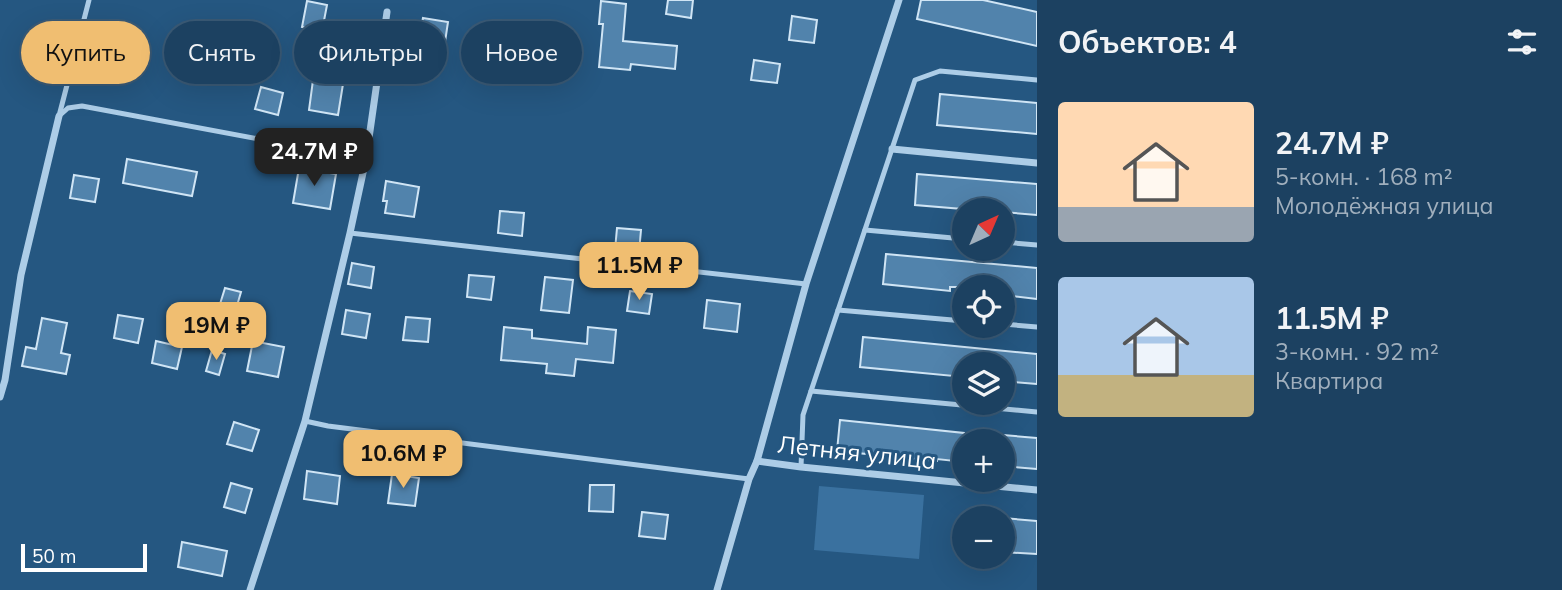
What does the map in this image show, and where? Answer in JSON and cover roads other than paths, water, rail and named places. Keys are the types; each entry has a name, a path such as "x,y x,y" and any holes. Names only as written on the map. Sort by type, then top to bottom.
{"street":[{"path":"717,590 749,479 757,461 806,284 899,0"},
{"path":"250,590 305,421 350,233 366,159 387,12"},
{"path":"0,397 21,275 59,116"},
{"path":"892,149 1037,163"},
{"name":"Летняя улица","path":"757,461 1037,490"}],"lane":[{"path":"59,116 89,0"},
{"path":"801,467 803,415 915,80 940,71 1037,80"},
{"path":"59,116 68,108 82,106 366,159"},
{"path":"865,230 952,238"},
{"path":"350,233 806,284"},
{"path":"1015,243 1037,245"},
{"path":"838,310 952,320"},
{"path":"1015,325 1037,327"},
{"path":"811,391 1037,412"},
{"path":"305,421 342,428 749,479"}]}
